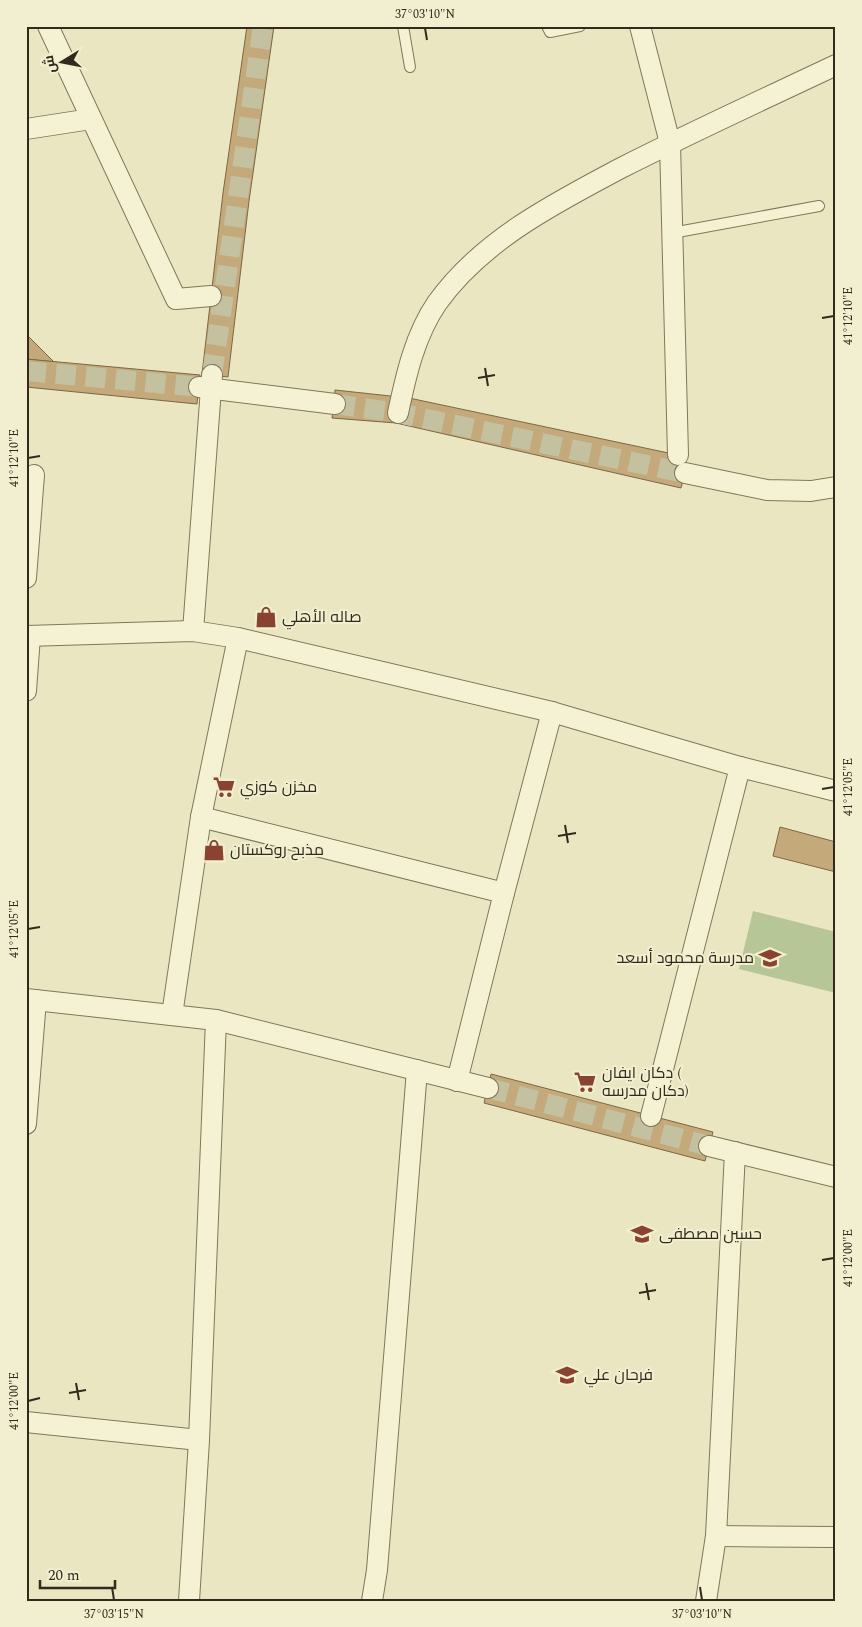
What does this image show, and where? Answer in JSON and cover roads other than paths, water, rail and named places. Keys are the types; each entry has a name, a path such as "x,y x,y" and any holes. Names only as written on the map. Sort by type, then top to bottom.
{"street":[{"path":"48,26 176,298 211,296"},
{"path":"640,26 670,143 682,464 767,490 811,491 836,487"},
{"path":"398,412 413,353 422,330 436,304 471,264 501,240 556,204 670,143 836,65"},
{"path":"26,129 91,119"},
{"path":"193,631 207,384 335,404"},
{"path":"26,578 34,475"},
{"path":"26,691 28,636 193,631 238,638 552,712 740,767 836,792"},
{"path":"172,1015 201,817 238,638"},
{"path":"457,1080 552,712"},
{"path":"651,1116 740,767"},
{"path":"201,817 504,893"},
{"path":"26,1124 31,999 216,1020 488,1088"},
{"path":"189,1601 199,1440 216,1020"},
{"path":"372,1601 377,1570 417,1070"},
{"path":"709,1146 836,1177"},
{"path":"706,1601 716,1536 735,1152"},
{"path":"26,1422 199,1440"},
{"path":"716,1536 836,1537"}],"lane":[{"path":"403,26 410,68"},
{"path":"547,26 550,32 580,26"},
{"path":"672,233 819,206"}],"tunnel":[{"path":"212,375 263,26"},
{"path":"26,371 199,387"},
{"path":"335,404 398,413 685,473"},
{"path":"488,1088 709,1146"}],"place":[{"name":"صاله الأهلي","path":"266,617"},
{"name":"مخزن كوزي","path":"224,787"},
{"name":"مذبح روكستان","path":"214,850"},
{"name":"مدرسة محمود أسعد","path":"770,958"},
{"name":"دكان ايفان ( دكان مدرسه)","path":"585,1082"},
{"name":"حسين مصطفى","path":"642,1234"},
{"name":"فرحان علي","path":"567,1375"}]}
